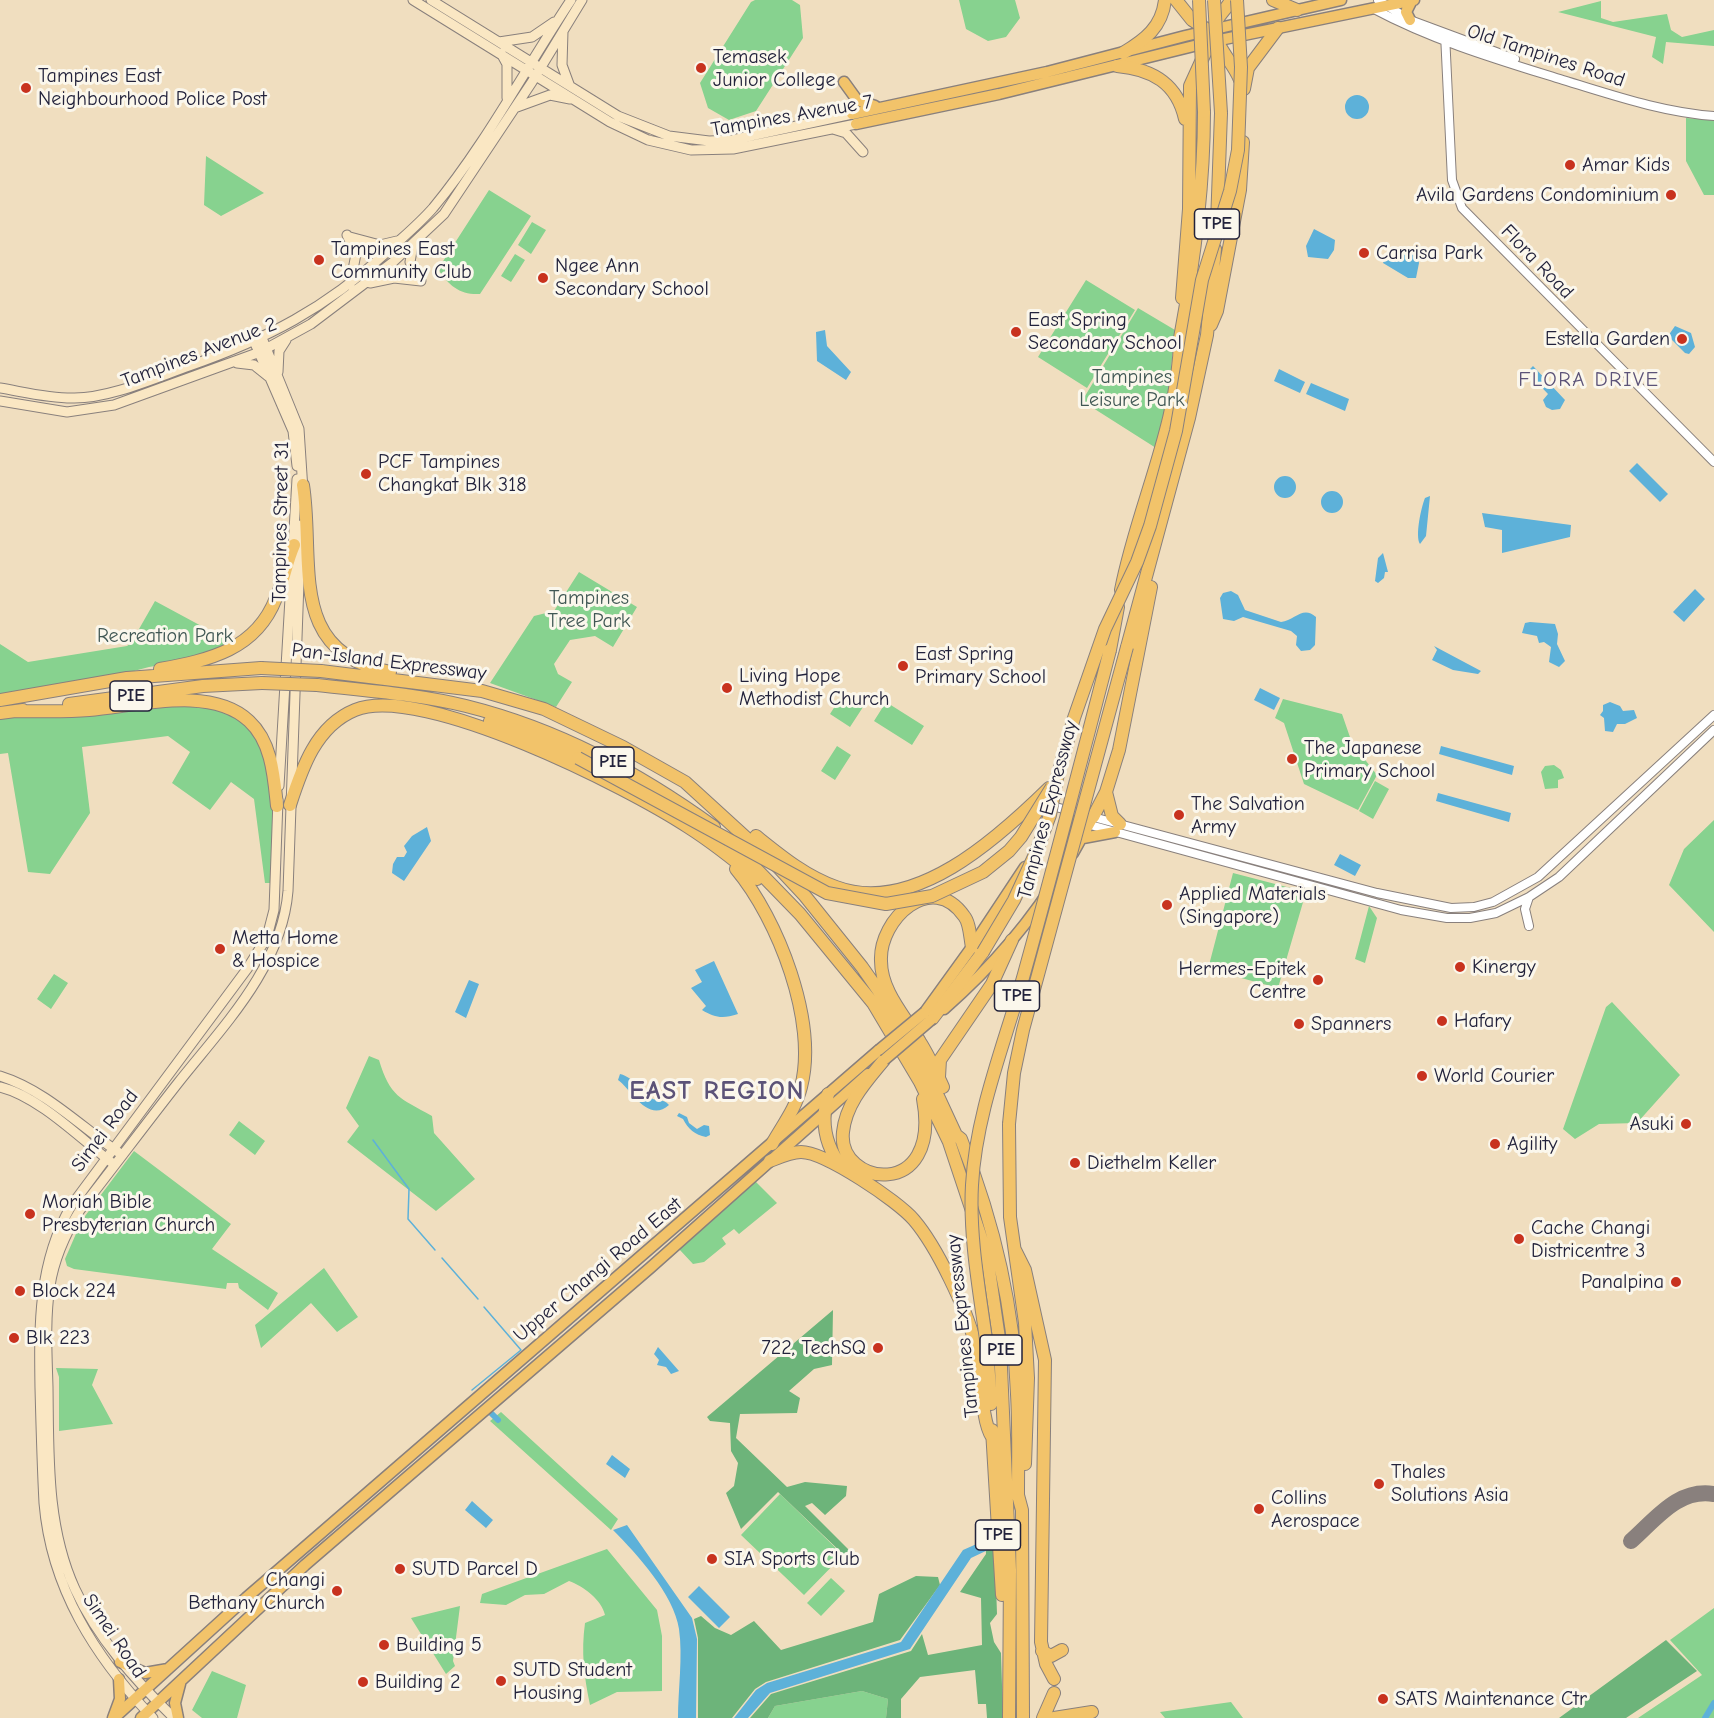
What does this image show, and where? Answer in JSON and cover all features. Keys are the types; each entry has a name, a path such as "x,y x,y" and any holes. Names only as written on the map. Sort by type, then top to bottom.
{"highway":[{"path":"1123,53 1149,35 1163,14 1165,0"},
{"path":"1176,0 1192,20 1212,35 1236,67 1242,97"},
{"name":"Tampines Expressway","path":"1008,1632 1003,1612 987,1347 972,1227 972,1185 977,1143 985,1106 1026,966 1110,650 1127,563 1166,424 1180,353 1180,338 1197,240 1204,160 1199,0"},
{"name":"Tampines Expressway","path":"1015,1250 1008,1183 1009,1124 1014,1073 1023,1030 1189,418 1207,334 1220,195 1221,113 1214,0"},
{"path":"1180,338 1189,208 1190,86 1217,20 1231,0"},
{"path":"928,1016 1014,900 1037,850 1050,815 1057,779 1105,629 1137,562 1150,526 1176,431 1202,280 1230,190 1238,150 1241,67 1237,0"},
{"path":"1273,0 1297,10"},
{"path":"1207,334 1218,311 1240,190 1242,97 1248,68 1278,28"},
{"path":"1117,66 1148,71 1171,86 1182,109 1188,138"},
{"path":"1121,575 1123,549 1153,448 1180,313"},
{"path":"303,485 311,604 319,625 331,641 365,666 461,684 482,691"},
{"path":"127,678 141,672 198,662 223,654 253,635 274,604 294,546"},
{"path":"1021,814 1041,805 1049,812 1057,779 1121,575 1127,563"},
{"path":"1092,821 1106,792 1129,708 1152,580 1149,568"},
{"name":"Pan-Island Expressway","path":"0,700 127,678 261,668 321,671 482,691 544,710 613,742 685,782 718,810 805,896 883,996 931,1081 956,1135 961,1139 981,1188 990,1221 1010,1323 1017,1393 1018,1495 1022,1510 1023,1718"},
{"name":"Pan-Island Expressway","path":"0,713 203,686 262,682 317,685 425,698 489,712 552,732 602,756 661,790 718,830 789,902 873,1004 920,1082 949,1142 987,1256 1000,1345 1010,1570 1009,1718"},
{"path":"360,690 450,708 543,740 827,893 854,900 886,903 932,896 983,872 1010,850 1021,837 1057,779"},
{"path":"15,711 85,710 200,700 219,703 236,710 251,722 261,737 274,773 277,806"},
{"path":"290,805 306,761 324,733 337,720 355,710 373,706 397,706 465,721 571,764 688,827 755,877 814,932"},
{"path":"504,726 541,752"},
{"path":"718,810 816,878 839,888 866,892 919,885 949,870 1021,814 1057,779"},
{"path":"1106,792 1117,828"},
{"path":"727,857 757,897 777,936 794,987 804,1030 802,1087 790,1114 772,1144"},
{"path":"961,1139 962,1133 939,1078 921,1042 888,991 882,972 882,951 897,916 905,906 932,898 943,899 966,917 978,949"},
{"path":"939,1078 940,1060 992,984 1012,940"},
{"path":"881,1055 855,1096 843,1133 846,1152 859,1167 875,1174 893,1175 909,1166 924,1147 928,1124 920,1082"},
{"path":"828,1094 823,1115 833,1156 845,1170"},
{"path":"770,1161 801,1152 816,1155 870,1185 914,1219 951,1282 975,1343 987,1421 993,1437"},
{"path":"1015,1250 1026,1270 1045,1360 1042,1651 1054,1679"},
{"name":"TPE","path":"1015,1250 1029,1378 1022,1510"},
{"path":"1042,1651 1051,1656 1062,1650"},
{"path":"1043,1718 1054,1693"},
{"path":"1054,1718 1092,1712"}],"main road":[{"name":"Tampines Avenue 7","path":"413,0 500,52 571,87 637,125 669,136 694,140 746,138 854,119 1117,66 1212,35"},
{"name":"Tampines Avenue 7","path":"431,0 499,42 578,101 640,137 691,150 749,147 831,129 881,106 1212,35"},
{"path":"535,68 558,19 571,0"},
{"path":"535,68 582,0"},
{"path":"1212,35 1297,10 1341,0"},
{"path":"1212,35 1278,28 1376,4 1388,6 1413,0"},
{"path":"1410,20 1406,12 1413,0"},
{"path":"499,42 532,37 558,19"},
{"path":"563,29 562,65 571,87"},
{"path":"500,52 507,64 507,100"},
{"name":"Tampines Avenue 2","path":"0,388 48,397 74,399 96,396 150,380 258,340 303,317 350,285 433,207 507,100 535,68"},
{"name":"Tampines Avenue 2","path":"0,401 67,412 114,405 231,363 290,336 362,286 413,245 444,214 515,108 535,68"},
{"path":"844,82 861,103 881,106"},
{"path":"515,108 550,94 578,101"},
{"path":"831,129 846,133 863,152"},
{"path":"350,285 356,254 348,236 380,245 401,239"},
{"path":"362,286 394,278 419,280 411,268 413,245"},
{"path":"231,363 254,365 274,377 279,351 290,336"},
{"name":"Tampines Street 31","path":"258,340 293,431 297,461 291,677"},
{"name":"Tampines Street 31","path":"274,377 299,429 303,485 291,677"},
{"path":"96,396 122,396 130,399"},
{"name":"Simei Road","path":"147,1716 136,1699 118,1680 85,1632 67,1599 47,1530 44,1506 39,1332 45,1270 53,1246 75,1208 111,1162 123,1155 233,1013 272,953 283,927 287,904 291,677"},
{"name":"Simei Road","path":"111,1162 114,1149 247,969 267,937 274,910 277,806 291,677"},
{"path":"978,949 1029,860 1049,812"},
{"name":"Upper Changi Road East","path":"113,1718 511,1368 576,1315 828,1094 881,1055 928,1016 964,992 1012,940 1072,855 1092,821"},
{"path":"1083,838 1117,828"},
{"name":"Upper Changi Road East","path":"981,972 992,953 1040,890 1063,861 1072,855"},
{"name":"Upper Changi Road East","path":"147,1716 181,1680 366,1511 589,1321 823,1115 881,1055"},
{"path":"0,1076 17,1081 39,1095 123,1155"},
{"path":"0,1087 31,1101 111,1162"},
{"path":"788,1129 800,1134"},
{"name":"Simei Road","path":"75,1208 57,1259 48,1307 49,1459 53,1505 62,1549 75,1589 120,1662 176,1718"},
{"path":"576,1315 589,1321"},
{"path":"558,1329 565,1329 573,1334"},
{"path":"511,1368 518,1369 525,1375"},
{"path":"352,1507 366,1511"},
{"path":"120,1662 145,1673 168,1669"},
{"path":"113,1718 120,1699 118,1680"},
{"path":"176,1718 175,1702 181,1680"}],"street":[{"name":"Old Tampines Road","path":"1376,4 1492,58 1664,111 1714,116"},
{"name":"Old Tampines Road","path":"1388,6 1445,38 1671,108 1714,111"},
{"name":"Flora Road","path":"1445,38 1452,180 1462,208 1714,462"},
{"path":"1117,828 1389,896 1451,908 1474,907 1505,897 1538,877 1714,715"},
{"path":"1049,812 1092,821 1429,916 1470,918 1496,913 1529,897 1559,877 1714,730"},
{"path":"1682,744 1695,748"},
{"path":"1529,897 1525,909 1529,926"}],"green space":[{"path":"755,0 792,0 800,5 803,38 756,111 729,120 708,108 700,83 751,2"},
{"path":"959,0 1015,0 1020,18 1006,37 988,41 966,29"},
{"path":"1601,1 1601,18 1613,22 1667,14 1671,30 1682,37 1714,30 1714,46 1666,42 1663,64 1652,57 1656,37 1558,12"},
{"path":"1686,118 1714,120 1714,195 1704,195 1686,161"},
{"path":"206,156 264,193 221,216 204,205"},
{"path":"489,190 531,216 480,294 467,293 451,285 438,269"},
{"path":"532,222 546,230 531,254 518,245"},
{"path":"515,254 525,260 511,282 501,276"},
{"path":"1086,280 1135,310 1087,388 1038,357"},
{"name":"Tampines Leisure Park","path":"1138,308 1175,330 1169,388 1156,448 1082,401"},
{"name":"Tampines Tree Park","path":"579,572 637,607 613,647 595,636 570,640 554,664 558,674 572,682 556,707 490,683 534,616 554,611"},
{"name":"Recreation Park","path":"155,601 231,642 197,659 149,667 89,683 0,695 0,644 28,662 127,646 131,643"},
{"path":"844,692 865,704 850,727 830,714"},
{"path":"1283,699 1342,714 1352,743 1377,775 1358,810 1304,784 1284,723 1275,718"},
{"path":"886,702 924,726 912,745 874,721"},
{"path":"174,703 235,712 259,738 275,806 273,883 265,883 254,799 231,782 210,810 172,783 190,752 168,736 82,747 90,813 50,874 28,872 8,753 0,754 0,715"},
{"path":"837,746 851,755 835,780 821,771"},
{"path":"1554,765 1561,770 1564,778 1558,780 1558,788 1545,789 1541,772 1545,766"},
{"path":"1375,781 1389,789 1373,819 1359,811"},
{"path":"1714,820 1714,932 1669,885 1684,849"},
{"path":"1233,873 1306,892 1278,988 1208,969"},
{"path":"1369,906 1377,918 1365,963 1355,959"},
{"path":"54,974 68,983 51,1009 37,999"},
{"path":"1612,1002 1680,1075 1637,1123 1599,1124 1575,1139 1563,1129 1606,1007"},
{"path":"369,1056 379,1060 387,1082 398,1095 432,1116 434,1133 475,1179 436,1211 347,1142 359,1126 346,1108"},
{"path":"239,1121 265,1141 255,1155 229,1135"},
{"path":"134,1151 231,1224 212,1249 278,1293 268,1310 239,1288 238,1283 227,1283 226,1289 74,1269 67,1266 65,1259 82,1220"},
{"path":"753,1179 777,1203 739,1234 734,1229 722,1238 726,1244 704,1262 693,1264 679,1249"},
{"path":"324,1268 358,1317 337,1332 311,1303 261,1348 255,1325"},
{"path":"833,1310 832,1365 814,1369 789,1391 800,1398 797,1413 740,1414 736,1438 787,1487 805,1482 847,1486 846,1496 825,1515 812,1503 805,1506 852,1553 846,1557 778,1492 741,1529 726,1493 734,1486 738,1463 731,1451 730,1423 710,1421 707,1417"},
{"path":"56,1368 98,1369 92,1385 113,1424 59,1431 59,1377"},
{"path":"501,1412 618,1519 611,1530 490,1421"},
{"path":"780,1494 843,1555 804,1595 741,1535"},
{"path":"994,1529 997,1614 990,1623 994,1642 1001,1653 1003,1718 987,1718 986,1704 978,1704 975,1670 920,1677 901,1699 901,1718 886,1718 888,1699 862,1691 775,1706 768,1718 750,1718 771,1694 911,1651 922,1634 928,1655 982,1645 981,1598 960,1592 986,1554 985,1531"},
{"path":"607,1549 657,1610 662,1636 662,1691 617,1692 590,1705 584,1664 585,1623 605,1615 600,1604 591,1594 569,1581 544,1594 525,1595 506,1605 480,1603 482,1594"},
{"path":"916,1576 938,1577 940,1585 900,1640 766,1682 755,1689 732,1718 698,1718 698,1638 694,1619 701,1616 715,1628 731,1635 754,1621 781,1650 873,1622 879,1594"},
{"path":"831,1578 845,1591 821,1616 807,1603"},
{"path":"460,1606 453,1661 455,1666 446,1674 411,1618"},
{"path":"1714,1608 1714,1718 1638,1718 1702,1675 1670,1640"},
{"path":"1666,1640 1697,1671 1626,1718 1559,1718"},
{"path":"212,1671 246,1685 237,1718 202,1718 192,1710"},
{"path":"862,1691 888,1699 886,1718 768,1718 775,1706"},
{"path":"1231,1702 1243,1718 1165,1718 1160,1712"}],"water":[{"path":"1357,95 1366,98 1369,107 1366,116 1357,119 1348,116 1345,107 1348,98"},
{"path":"1314,229 1335,240 1334,250 1328,259 1308,257 1306,246"},
{"path":"1401,248 1417,251 1419,263 1416,278 1408,278 1383,263 1387,252"},
{"name":"Estella Garden","path":"1675,326 1691,333 1695,347 1689,354 1685,353 1668,336"},
{"path":"825,330 827,346 851,372 846,380 817,361 816,332"},
{"path":"1533,366 1565,400 1560,409 1552,410 1546,407 1543,400 1548,394 1527,372"},
{"path":"1279,369 1305,382 1300,393 1274,381"},
{"path":"1311,383 1349,399 1345,411 1306,394"},
{"path":"1637,463 1668,494 1660,502 1629,471"},
{"path":"1285,476 1293,479 1296,487 1293,495 1285,498 1277,495 1274,487 1277,479"},
{"path":"1332,491 1340,494 1343,502 1340,510 1332,513 1324,510 1321,502 1324,494"},
{"path":"1430,496 1426,536 1420,544 1418,529 1420,515 1425,498"},
{"path":"1482,513 1571,525 1570,537 1502,553 1502,530 1485,527"},
{"path":"1383,553 1388,572 1385,572 1384,578 1378,583 1375,581 1378,558"},
{"path":"1695,589 1705,599 1684,622 1673,612"},
{"path":"1231,591 1238,595 1245,610 1281,622 1307,612 1316,617 1315,645 1310,650 1301,651 1296,645 1297,636 1291,631 1243,617 1234,621 1223,619 1220,598 1223,593"},
{"path":"1525,623 1555,624 1558,634 1557,644 1565,661 1559,667 1549,662 1551,647 1544,642 1539,643 1537,636 1522,633"},
{"path":"1434,646 1481,671 1478,674 1453,670 1432,660 1437,650"},
{"path":"1260,688 1280,698 1274,710 1254,700"},
{"path":"1610,702 1620,706 1623,711 1634,710 1637,718 1625,724 1617,724 1613,732 1605,731 1604,718 1600,715 1603,705"},
{"path":"1441,746 1514,766 1512,775 1439,754"},
{"path":"1438,793 1511,813 1509,822 1436,801"},
{"path":"427,827 431,841 404,881 392,873 393,864 397,857 404,857 407,852 404,846 412,836"},
{"path":"1340,854 1361,865 1355,876 1334,865"},
{"path":"714,961 738,1014 719,1017 707,1013 702,1010 706,1006 691,988 702,982 695,970"},
{"path":"469,980 479,984 466,1018 455,1012"},
{"path":"620,1074 630,1079 647,1095 669,1105 661,1110 647,1108 618,1080"},
{"path":"679,1113 687,1117 689,1123 697,1129 704,1125 709,1126 710,1135 706,1137 692,1131 683,1119 677,1116"},
{"path":"658,1347 679,1371 671,1374 666,1367 657,1365 659,1360 654,1354"},
{"path":"612,1455 630,1469 625,1478 606,1464"},
{"path":"472,1501 493,1520 486,1528 465,1510"},
{"path":"627,1525 692,1618 697,1639 696,1718 678,1718 681,1651 676,1616 653,1576 613,1530"},
{"path":"988,1539 990,1549 971,1558 910,1649 770,1693 748,1718 734,1718 756,1690 767,1683 901,1642 963,1550"},
{"path":"699,1586 730,1617 719,1628 688,1597"}],"waterway":[{"path":"373,1140 409,1189 408,1219 435,1250"},
{"path":"442,1258 478,1299"},
{"path":"472,1390 521,1350 484,1307"},
{"path":"490,1412 498,1420"},
{"path":"1705,1718 1714,1703"}],"taxiway":[{"path":"1631,1541 1668,1507 1679,1500 1701,1493 1714,1494"}],"place":[{"name":"Temasek Junior College","path":"701,68"},
{"name":"Tampines East Neighbourhood Police Post","path":"26,88"},
{"name":"Amar Kids","path":"1570,165"},
{"name":"Avila Gardens Condominium","path":"1671,195"},
{"name":"Carrisa Park","path":"1364,253"},
{"name":"Tampines East Community Club","path":"319,260"},
{"name":"Ngee Ann Secondary School","path":"543,278"},
{"name":"East Spring Secondary School","path":"1016,332"},
{"name":"Estella Garden","path":"1682,339"},
{"name":"PCF Tampines Changkat Blk 318","path":"366,474"},
{"name":"East Spring Primary School","path":"903,666"},
{"name":"Living Hope Methodist Church","path":"727,688"},
{"name":"The Japanese Primary School","path":"1292,759"},
{"name":"The Salvation Army","path":"1179,815"},
{"name":"Applied Materials (Singapore)","path":"1167,905"},
{"name":"Metta Home & Hospice","path":"220,949"},
{"name":"Kinergy","path":"1460,967"},
{"name":"Hermes-Epitek Centre","path":"1318,980"},
{"name":"Hafary","path":"1442,1021"},
{"name":"Spanners","path":"1299,1024"},
{"name":"World Courier","path":"1422,1076"},
{"name":"Asuki","path":"1686,1124"},
{"name":"Agility","path":"1495,1144"},
{"name":"Diethelm Keller","path":"1075,1163"},
{"name":"Moriah Bible Presbyterian Church","path":"30,1214"},
{"name":"Cache Changi Districentre 3","path":"1519,1239"},
{"name":"Panalpina","path":"1676,1282"},
{"name":"Block 224","path":"20,1291"},
{"name":"Blk 223","path":"14,1338"},
{"name":"722, TechSQ","path":"878,1348"},
{"name":"Thales Solutions Asia","path":"1379,1484"},
{"name":"Collins Aerospace","path":"1259,1509"},
{"name":"SIA Sports Club","path":"712,1559"},
{"name":"SUTD Parcel D","path":"400,1569"},
{"name":"Changi Bethany Church","path":"337,1591"},
{"name":"Building 5","path":"384,1645"},
{"name":"SUTD Student Housing","path":"501,1681"},
{"name":"Building 2","path":"363,1682"},
{"name":"SATS Maintenance Ctr","path":"1383,1699"}],"district":[{"name":"FLORA DRIVE","path":"1589,380"},
{"name":"EAST REGION","path":"717,1092"}]}
